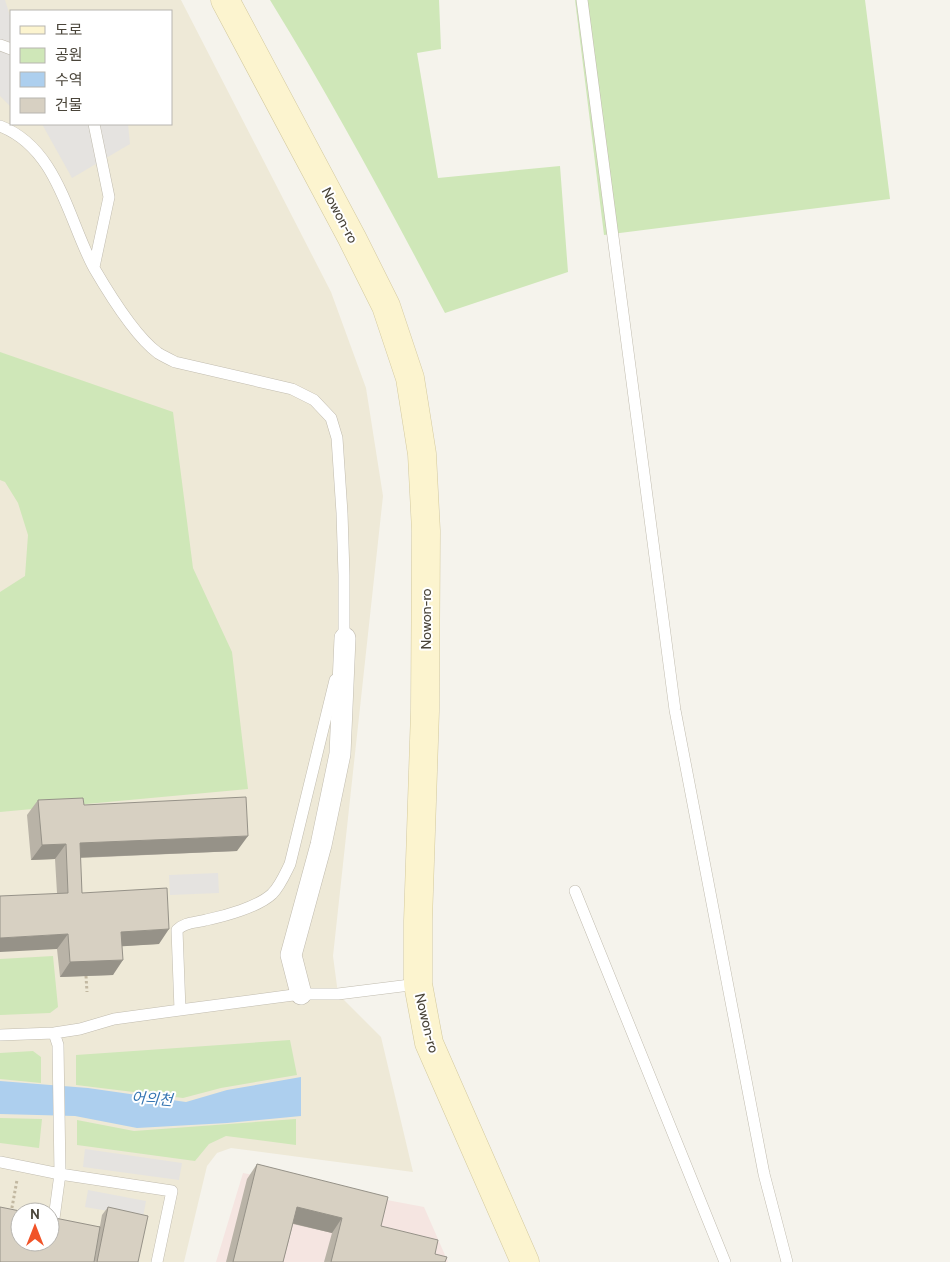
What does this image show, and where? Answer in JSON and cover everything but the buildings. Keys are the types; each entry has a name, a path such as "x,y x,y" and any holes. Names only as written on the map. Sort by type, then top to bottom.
{"main road":[{"name":"Nowon-ro","path":"225,0 352,238 386,306 410,378 422,454 426,531 425,711 418,921 418,984 429,1043 525,1262"}],"street":[{"path":"301,994 291,956 321,845 340,754 345,638"}],"lane":[{"path":"582,0 675,710 764,1174 787,1262"},
{"path":"94,125 108,197 94,267"},
{"path":"0,126 8,129 26,142 40,156 68,205 94,267 138,334 157,352 175,362 292,390 314,400 331,418 337,438 342,512 345,638 290,864 281,882 271,895 244,910 207,920 182,924 177,930 180,1010"},
{"path":"575,891 725,1262"},
{"path":"0,1035 54,1033 80,1029 114,1019 180,1010 301,994 338,994 418,984"},
{"path":"54,1033 58,1045 60,1174 56,1202"},
{"path":"0,1162 60,1174 172,1191 157,1262"}],"path":[{"path":"86,976 87,992"}],"shaded area":[{"path":"0,0 181,0 331,292 366,388 383,496 333,956 338,994 381,1037 413,1172 231,1148 217,1153 207,1166 184,1262 0,1262"},
{"path":"0,0 5,0 10,16 10,106 0,96"},
{"path":"43,125 128,125 130,144 72,178"},
{"path":"218,873 219,893 170,895 169,875"},
{"path":"85,1149 182,1163 179,1180 83,1167"},
{"path":"243,1173 424,1207 448,1262 216,1262"},
{"path":"88,1190 146,1201 143,1217 85,1207"}],"green space":[{"path":"270,0 439,0 441,49 417,53 438,178 560,166 568,272 445,313 382,194"},
{"path":"575,0 865,0 890,199 604,235"},
{"path":"0,352 173,412 193,568 232,652 248,789 0,812 0,592 25,576 28,535 18,503 5,482 0,480"},
{"path":"53,956 58,1007 50,1013 0,1015 0,959"},
{"path":"290,1040 297,1075 221,1088 183,1098 76,1085 76,1055"},
{"path":"33,1051 41,1057 41,1083 0,1079 0,1053"},
{"path":"0,1118 42,1119 39,1148 0,1143"},
{"path":"296,1119 296,1145 226,1136 209,1144 195,1161 77,1145 77,1120 134,1131"}],"water":[{"name":"어의천","path":"301,1077 301,1116 227,1123 137,1128 75,1116 0,1114 0,1081 88,1088 186,1102 227,1090"}]}
